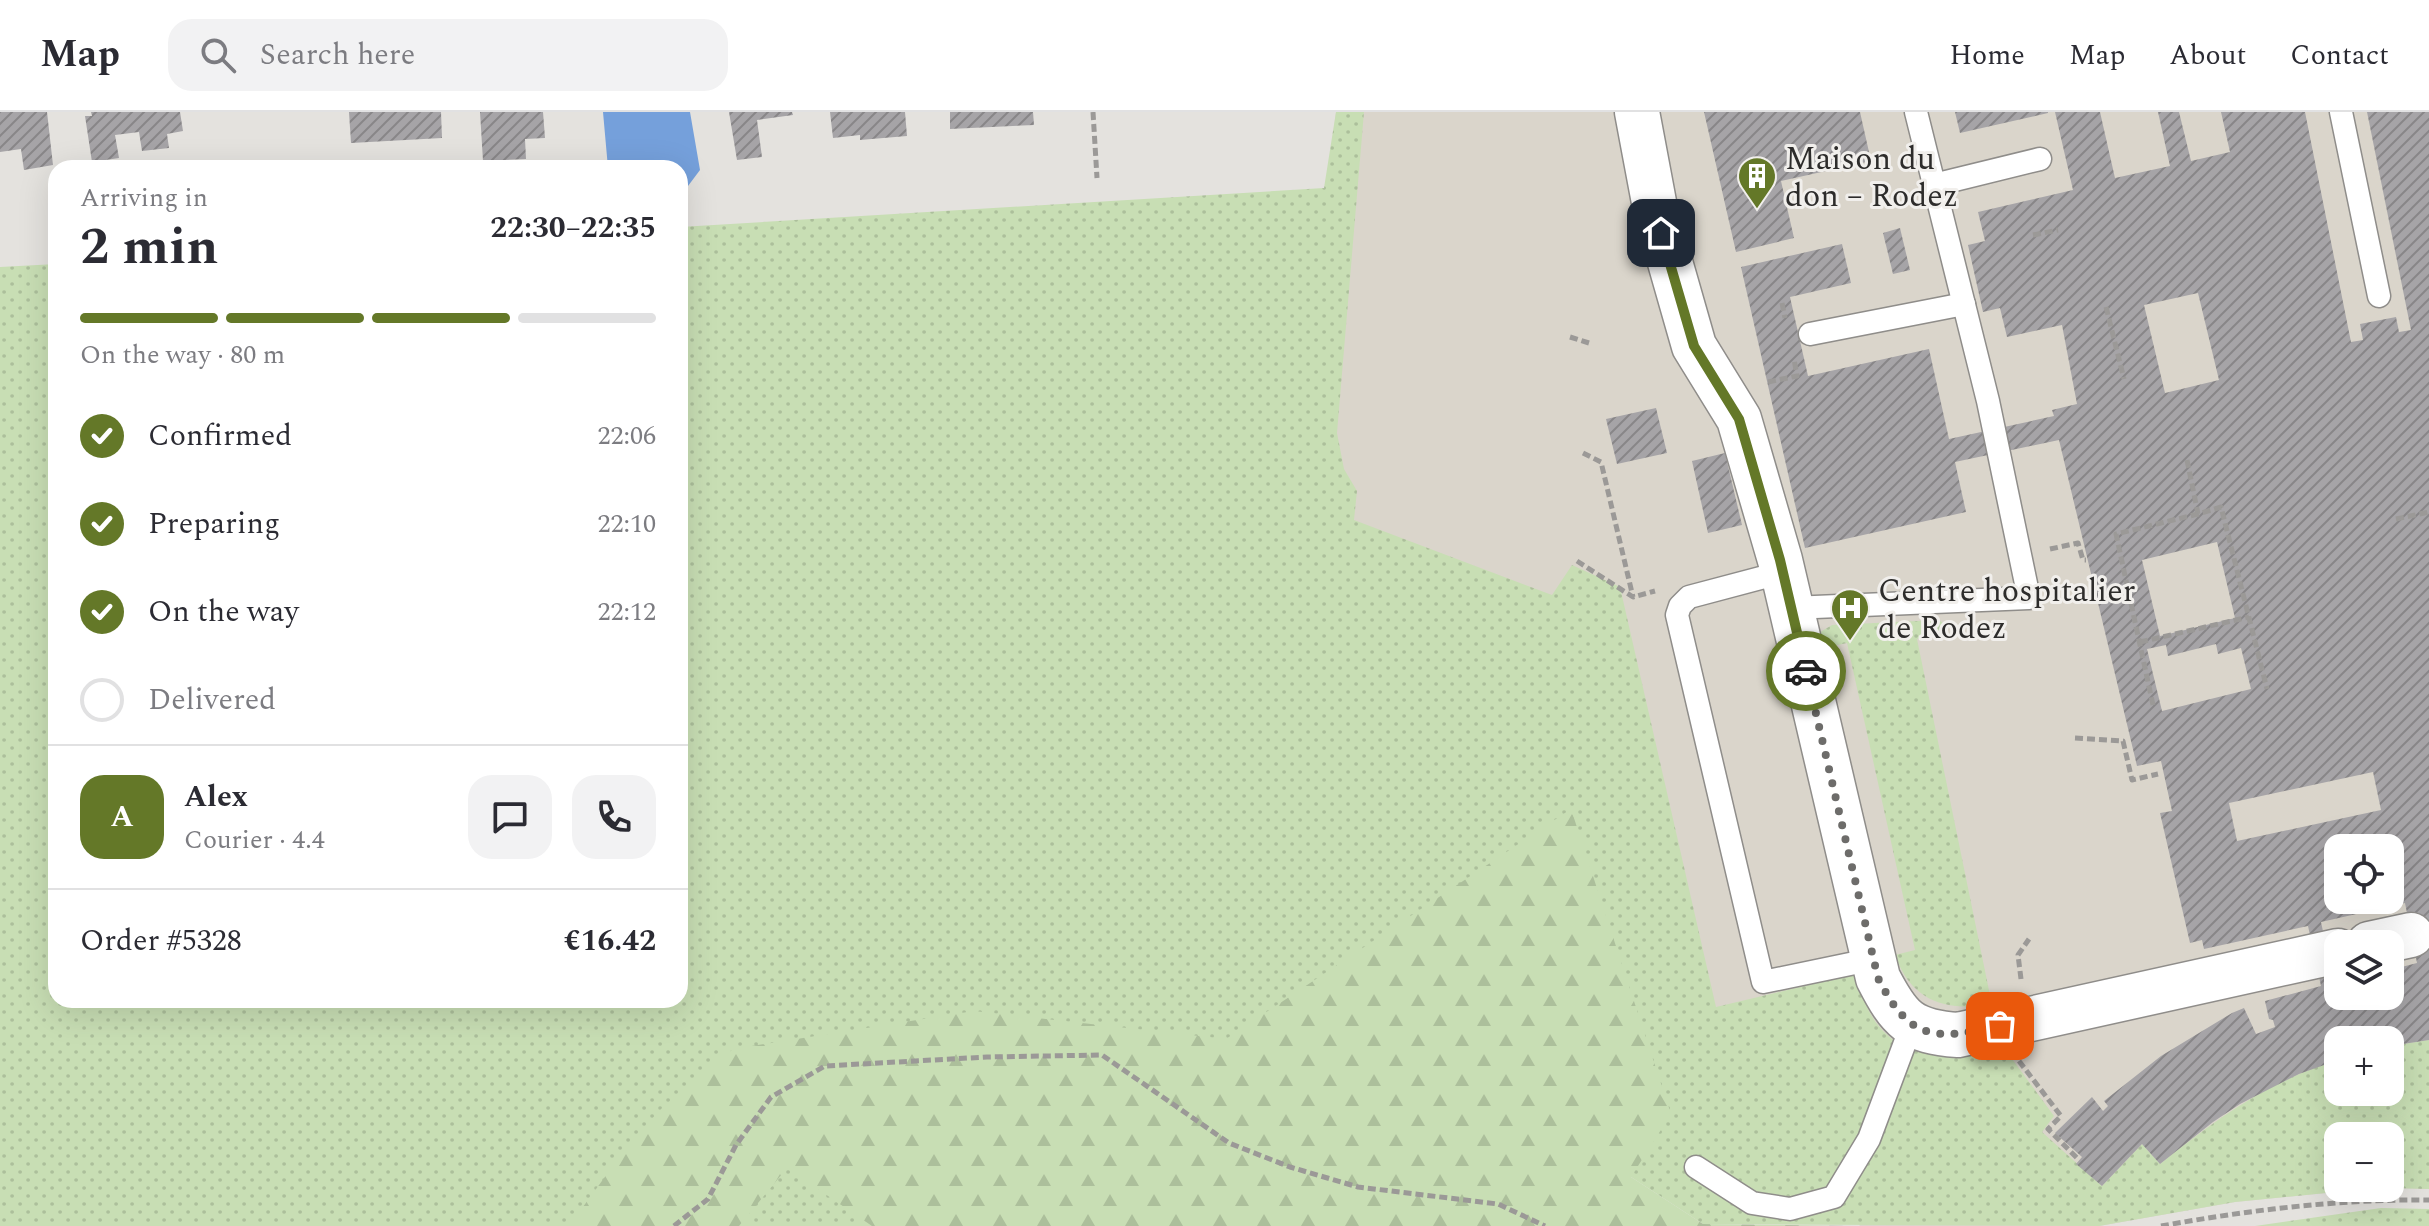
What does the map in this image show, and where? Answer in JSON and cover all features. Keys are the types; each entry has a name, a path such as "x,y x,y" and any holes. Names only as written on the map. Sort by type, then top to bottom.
{"street":[{"path":"1637,112 1656,213 1694,346 1739,419 1787,590 1878,978 1892,1005 1912,1024 1931,1033 1958,1035 2324,954"},
{"path":"2404,936 2411,935"}],"lane":[{"path":"1874,959 1763,982 1677,615 1680,606 1689,597 1787,590 2029,598 1988,401 1916,112"},
{"path":"2341,112 2379,296"},
{"path":"1934,185 2040,159"},
{"path":"1810,334 1964,304"},
{"path":"1696,1167 1752,1203 1790,1209 1834,1197 1869,1139 1912,1024"}],"path":[{"path":"1093,112 1097,178"},
{"path":"2033,235 2058,230"},
{"path":"2106,307 2124,379"},
{"path":"1570,337 1589,343"},
{"path":"1583,453 1601,462 1633,597"},
{"path":"2187,460 2198,514"},
{"path":"2153,705 2116,534 2221,507 2267,689"},
{"path":"2396,519 2429,512"},
{"path":"2079,547 2083,560 2086,560"},
{"path":"2140,642 2249,617"},
{"path":"2075,738 2123,741 2132,780 2158,774"},
{"path":"674,1226 708,1199 736,1145 771,1097 825,1066 987,1057 1102,1055 1229,1143 1290,1167 1358,1187 1498,1204 1545,1226"},
{"path":"2053,1135 2079,1160"},
{"path":"2161,1226 2374,1200 2429,1200"}],"shaded area":[{"name":"Centre hospitalier de Rodez","path":"1336,112 2429,112 2429,1189 2404,1188 2404,1122 2324,1122 2324,1193 2235,1202 2099,1226 1860,1226 1289,476"}],"green space":[{"path":"1336,112 1364,112 1337,433 1344,469 1357,491 1354,520 1552,595 1572,565 1620,587 1716,1007 1855,974 1868,1009 1880,1027 1893,1040 1909,1049 1927,1054 1965,1055 2004,1048 2054,1116 2042,1132 2102,1186 2142,1144 2160,1164 2244,1103 2289,1078 2324,1064 2324,1106 2404,1106 2404,1044 2429,1040 2429,1189 2404,1188 2404,1122 2324,1122 2324,1193 2235,1202 2099,1226 1703,1224 1631,1177 1193,1226 0,1226 0,267 48,264 48,1008 688,1008 688,227 1324,188"},
{"path":"1939,620 1945,632 1917,639 1992,1005 1975,1007 1945,1004 1921,993 1902,971 1895,955 1915,950 1847,643 1819,649 1817,634 1832,625"},
{"path":"1571,809 1671,1114 1631,1177 1703,1224 1860,1226 872,1226 787,1168 739,1226 569,1226 629,1144 663,1107 733,1049 974,1011 1226,1039"},
{"path":"2381,1208 2429,1209 2429,1226 2255,1226"}],"water":[{"path":"603,112 690,112 700,170 688,186 688,160 607,160"}],"building":[{"path":"0,112 47,112 52,160 48,160 48,166 24,170 21,149 0,152"},
{"path":"91,112 180,112 183,131 167,134 169,148 142,151 139,132 115,135 119,158 92,160 85,116 92,116"},
{"path":"349,112 441,112 442,138 351,143"},
{"path":"480,112 543,112 545,138 525,139 526,159 483,160"},
{"path":"729,112 792,112 793,115 757,120 762,157 737,160"},
{"path":"830,112 905,112 907,136 860,140 860,135 833,138"},
{"path":"950,112 1033,112 1034,125 950,129"},
{"name":"Maison du don – Rodez","path":"1704,112 1860,112 1871,161 1781,181 1794,238 1736,252"},
{"path":"1955,112 2048,112 2048,113 1960,133"},
{"path":"2055,112 2100,112 2115,178 2170,166 2158,112 2179,112 2191,161 2230,152 2221,112 2305,112 2351,342 2363,340 2360,324 2396,317 2399,332 2411,330 2367,112 2429,112 2429,1040 2404,1044 2404,1026 2324,1026 2324,1065 2240,1104 2160,1164 2142,1144 2102,1186 2076,1164 2082,1157 2055,1133 2092,1097 2103,1111 2108,1106 2104,1101 2161,1056 2232,1013 2244,1008 2256,1034 2275,1027 2273,1020 2269,1019 2265,1001 2321,986 2308,926 2204,949 2202,940 2190,943 2160,813 2172,811 2161,761 2137,766 2059,440 1955,462 1966,512 1805,548 1741,267 1842,244 1851,283 1790,297 1808,376 1929,349 1949,439 2054,416 2052,410 2077,404 2062,325 2007,337 2000,308 1983,312 1968,245 1985,241 1978,212 2073,190","holes":["2198,293 2219,380 2165,393 2144,305","2217,542 2235,618 2160,636 2142,560","2216,644 2218,654 2241,648 2251,689 2162,711 2147,649 2166,645 2168,656","2373,772 2381,810 2237,841 2229,803","2324,834 2404,834 2404,903 2417,963 2404,966 2404,1010 2324,1010 2324,936 2321,922 2356,914 2324,914"]},
{"path":"1900,228 1910,270 1893,274 1883,233"},
{"path":"1656,408 1667,453 1617,464 1606,419"},
{"path":"1725,453 1742,525 1708,533 1692,461"}],"way so far":[{"path":"1806,671 1878,978 1892,1005 1912,1024 1931,1033 1958,1035 2000,1026"}],"place":[{"name":"Maison du don – Rodez","path":"1757,210"},
{"name":"Centre hospitalier de Rodez","path":"1850,642"}],"route":[{"path":"1661,233 1694,346 1739,419 1780,560 1806,671"}]}
